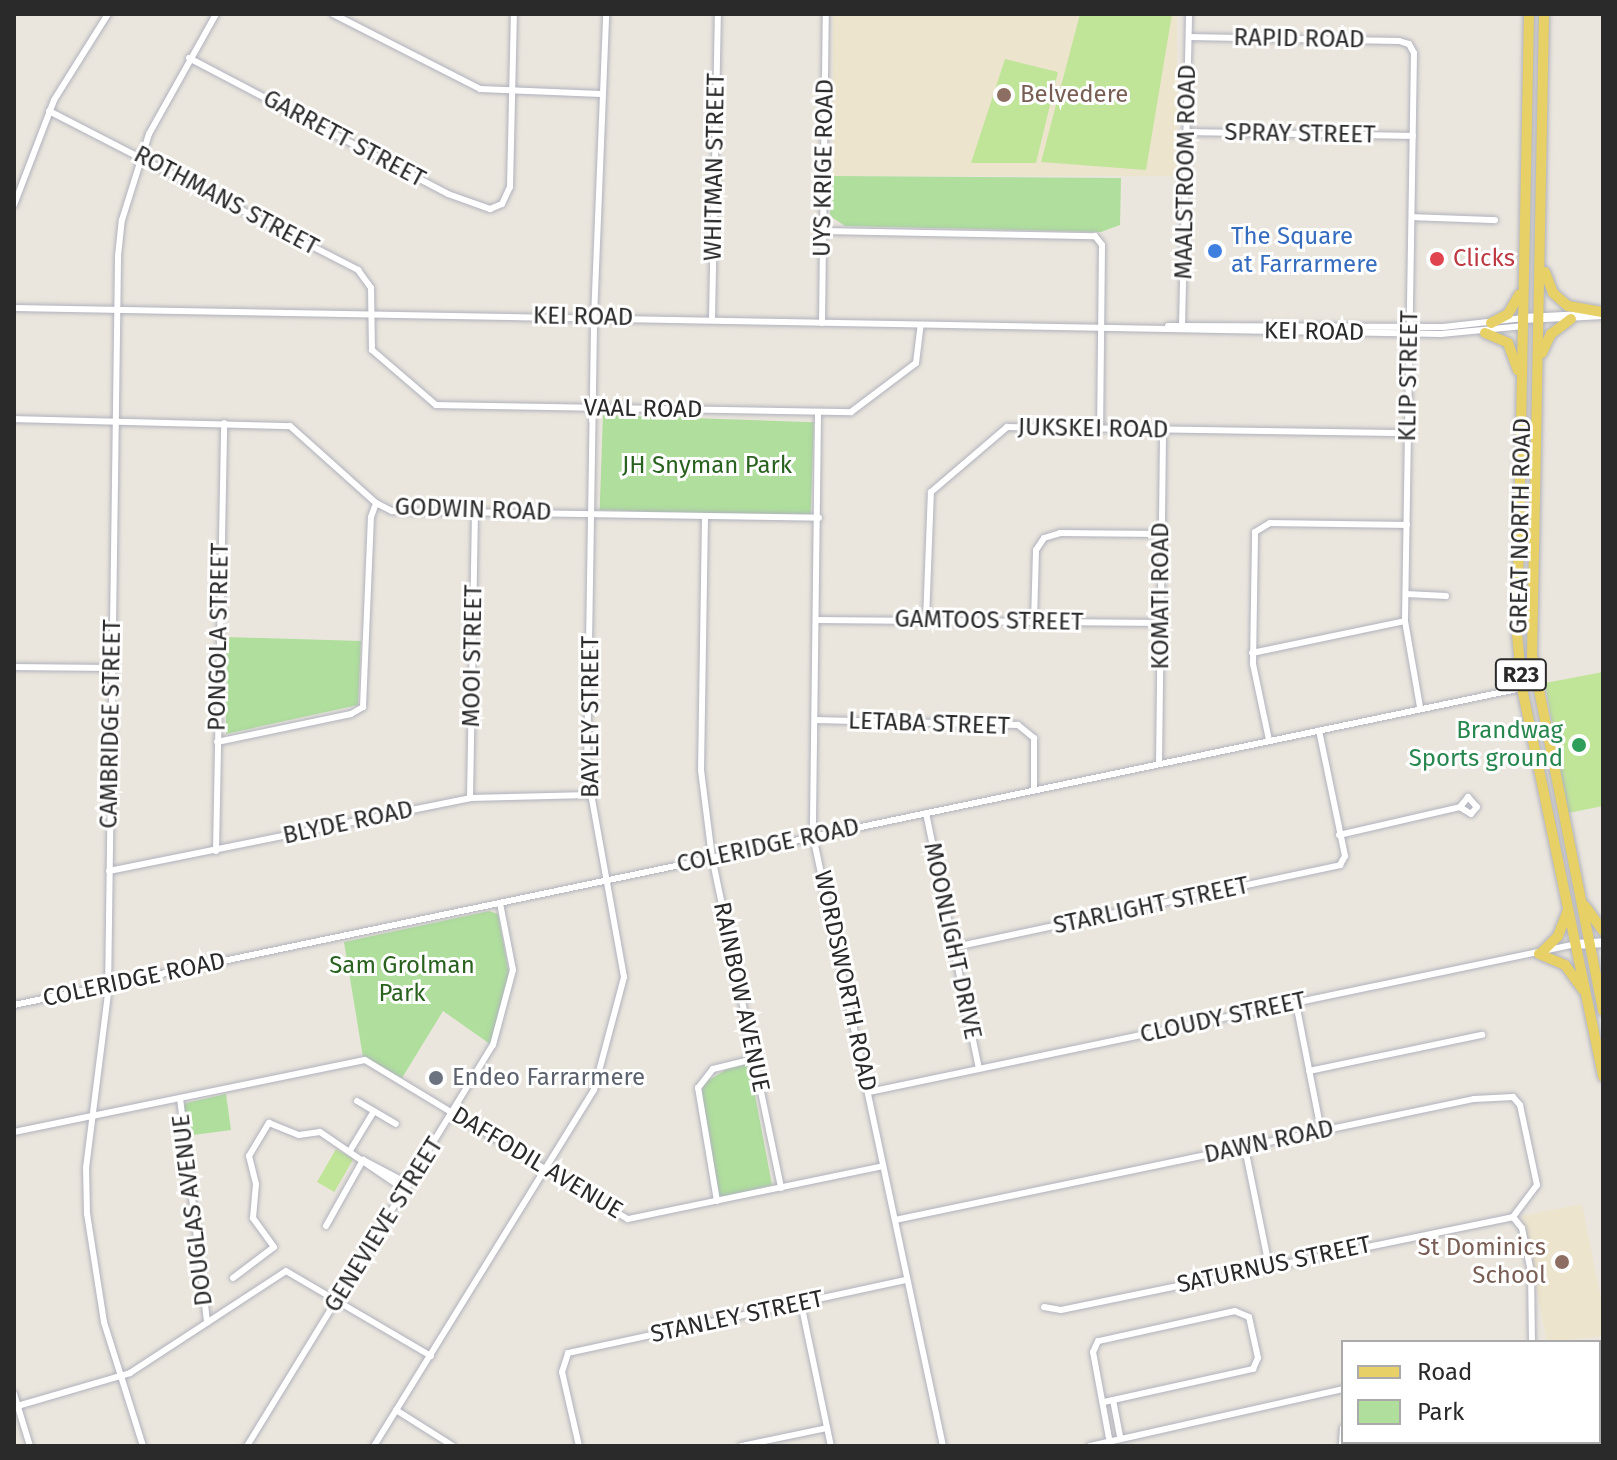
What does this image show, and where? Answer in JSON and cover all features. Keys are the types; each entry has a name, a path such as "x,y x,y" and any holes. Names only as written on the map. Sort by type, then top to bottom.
{"main road":[{"name":"GREAT NORTH ROAD","path":"1529,14 1517,633 1522,688 1603,1077"},
{"name":"GREAT NORTH ROAD","path":"1544,14 1533,670 1603,1011"},
{"path":"1528,109 1543,110"},
{"path":"1541,254 1547,284 1559,300 1579,310 1603,313"},
{"path":"1522,285 1515,307 1488,328 1514,352 1523,400"},
{"path":"1539,361 1551,334 1571,319"},
{"path":"1578,894 1603,931"},
{"path":"1568,909 1561,931 1540,953 1565,965 1586,995"},
{"path":"1598,990 1603,972"}],"street":[{"path":"14,205 49,111 108,14"},
{"name":"CAMBRIDGE STREET","path":"143,1446 104,1322 87,1214 90,1116 108,985 120,228 142,157 189,58 216,14"},
{"path":"333,14 473,87 511,93 601,94"},
{"path":"511,93 514,14"},
{"name":"BAYLEY STREET","path":"374,1446 598,1081 624,977 589,795 594,318 606,14"},
{"name":"WHITMAN STREET","path":"712,320 718,14"},
{"name":"UYS KRIGE ROAD","path":"822,323 826,14"},
{"name":"MAALSTROOM ROAD","path":"1182,328 1189,14"},
{"name":"RAPID ROAD","path":"1189,37 1409,44"},
{"name":"KLIP STREET","path":"1409,44 1414,53 1405,621 1420,707"},
{"name":"GARRETT STREET","path":"189,58 469,204 490,209 502,204 510,187 511,93"},
{"name":"ROTHMANS STREET","path":"49,111 358,270 371,288 371,314"},
{"name":"SPRAY STREET","path":"1187,132 1413,136"},
{"path":"1412,217 1495,220"},
{"path":"823,231 1095,236 1102,245 1100,427"},
{"name":"KEI ROAD","path":"14,308 1152,328 1410,330 1488,328 1523,322"},
{"path":"1523,322 1603,313"},
{"name":"VAAL ROAD","path":"371,314 372,350 429,403 818,413 859,410 913,366 920,351 921,325"},
{"name":"WORDSWORTH ROAD","path":"818,413 813,836 943,1446"},
{"name":"GODWIN ROAD","path":"14,419 294,427 376,503 392,511 819,518"},
{"name":"PONGOLA STREET","path":"216,851 224,423"},
{"name":"JUKSKEI ROAD","path":"926,620 928,504 933,487 1007,427 1407,433"},
{"name":"KOMATI ROAD","path":"1159,764 1163,429"},
{"path":"217,742 351,714 363,707 371,517 376,503"},
{"name":"MOOI STREET","path":"470,798 475,513"},
{"name":"RAINBOW AVENUE","path":"705,517 700,756 712,857 781,1188"},
{"path":"1269,740 1252,653 1253,538 1259,527 1407,525"},
{"path":"1034,622 1036,550 1044,538 1060,533 1161,534"},
{"path":"1406,594 1446,596"},
{"name":"GAMTOOS STREET","path":"817,620 1161,623"},
{"path":"1252,653 1405,621"},
{"path":"14,667 111,668"},
{"name":"COLERIDGE ROAD","path":"14,1005 1522,688"},
{"name":"LETABA STREET","path":"815,720 1018,725 1034,738 1034,790"},
{"path":"1319,731 1339,835 1460,807"},
{"name":"BLYDE ROAD","path":"109,871 470,798 589,795"},
{"name":"MOONLIGHT DRIVE","path":"926,813 979,1069"},
{"name":"STARLIGHT STREET","path":"955,947 1345,861 1339,835"},
{"name":"GENEVIEVE STREET","path":"247,1446 497,1037 511,983 500,903"},
{"path":"1576,944 1603,942"},
{"name":"CLOUDY STREET","path":"869,1092 1576,944"},
{"path":"1296,1003 1321,1131"},
{"path":"1309,1071 1482,1035"},
{"name":"DAFFODIL AVENUE","path":"14,1132 358,1059 628,1219 883,1166"},
{"path":"717,1201 698,1088 713,1069 753,1059"},
{"name":"DAWN ROAD","path":"895,1220 1474,1099 1515,1097 1537,1187 1509,1217"},
{"name":"DOUGLAS AVENUE","path":"180,1098 207,1322"},
{"path":"357,1101 396,1124"},
{"path":"351,1149 374,1111"},
{"path":"233,1278 274,1247 252,1216 256,1184 249,1156 266,1126 273,1122 299,1135 320,1132 407,1187"},
{"path":"1245,1148 1269,1266"},
{"path":"326,1226 363,1160"},
{"path":"1509,1217 1522,1228 1531,1272 1532,1340"},
{"name":"SATURNUS STREET","path":"1044,1307 1061,1310 1509,1217"},
{"path":"16,1407 121,1377 283,1272 293,1271 431,1356"},
{"name":"STANLEY STREET","path":"579,1446 562,1372 568,1353 906,1280"},
{"path":"801,1303 831,1446"},
{"path":"1104,1402 1253,1369 1258,1358 1249,1317 1235,1311 1101,1338 1093,1352 1109,1438"},
{"path":"1090,1446 1120,1435 1341,1389"},
{"path":"14,1394 30,1446"},
{"path":"1113,1400 1120,1435"},
{"path":"396,1410 453,1446"},
{"path":"741,1446 827,1428"}],"shaded area":[{"name":"Belvedere","path":"833,14 1177,14 1177,176 833,176"},
{"name":"St Dominics School","path":"1582,1204 1603,1309 1603,1336 1547,1340 1522,1216"}],"green space":[{"path":"1080,14 1172,14 1146,170 1041,162"},
{"path":"1005,59 1058,72 1036,163 971,163"},
{"path":"831,176 1121,178 1120,225 1101,232 845,226 830,216"},
{"name":"JH Snyman Park","path":"603,415 814,422 811,517 600,510"},
{"path":"226,637 361,641 358,705 226,734"},
{"name":"Brandwag Sports ground","path":"1603,672 1603,806 1568,813 1545,683"},
{"name":"Sam Grolman Park","path":"489,911 498,914 509,974 490,1044 443,1011 402,1078 363,1057 344,942"},
{"path":"749,1064 772,1185 718,1198 699,1104 704,1083 727,1069"},
{"path":"226,1094 231,1130 186,1136 182,1108 186,1103"},
{"path":"336,1149 353,1159 334,1192 317,1182"}],"place":[{"name":"Belvedere","path":"1004,95"},
{"name":"The Square at Farrarmere","path":"1215,251"},
{"name":"Clicks","path":"1437,259"},
{"name":"Brandwag Sports ground","path":"1579,745"},
{"name":"Endeo Farrarmere","path":"436,1078"},
{"name":"St Dominics School","path":"1562,1262"}]}
